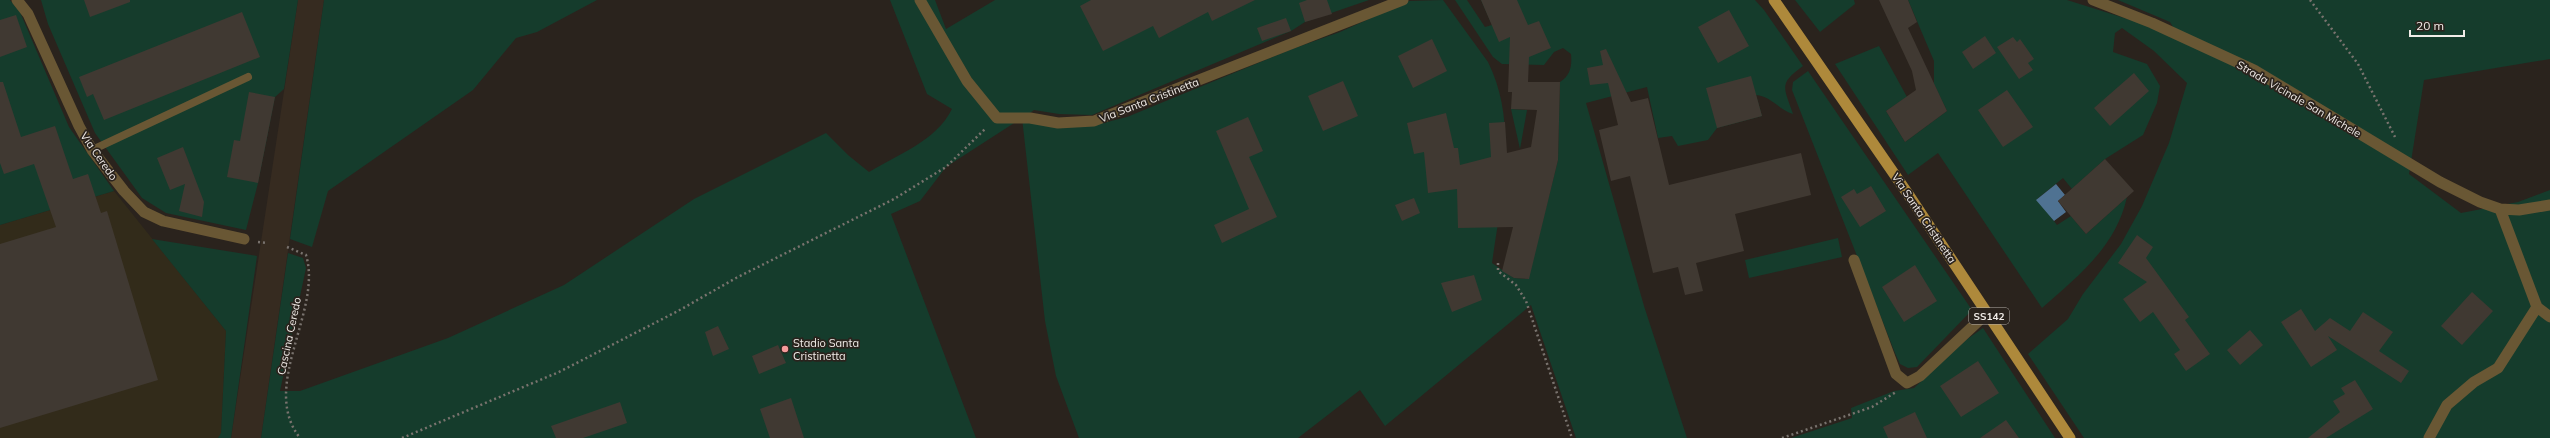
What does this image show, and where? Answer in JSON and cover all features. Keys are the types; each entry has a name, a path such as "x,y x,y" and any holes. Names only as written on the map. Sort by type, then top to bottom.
{"main road":[{"name":"Via Santa Cristinetta","path":"1774,0 1908,194 2070,438"}],"street":[{"name":"Via Ceredo","path":"18,0 28,14 79,126 92,150 124,191 144,212 163,221 244,239"},
{"path":"920,0 967,81 997,118"},
{"name":"Via Santa Cristinetta","path":"997,118 1030,118 1058,123 1094,121 1403,0"},
{"name":"Strada Vicinale San Michele","path":"2092,0 2152,23 2254,70 2440,182 2480,202 2500,209 2520,210 2550,205"},
{"path":"2500,209 2537,307 2550,317"},
{"path":"1854,260 1896,374 1907,383 1920,376 1987,313"},
{"path":"2429,438 2447,405 2474,382 2498,368 2537,307"}],"lane":[{"path":"92,150 248,77"}],"path":[{"path":"2310,0 2358,64 2395,138"},
{"path":"402,438 559,372 742,275 894,199 946,168 997,118"},
{"name":"Cascina Ceredo","path":"287,247 306,255 310,267 304,306 290,365 285,401 290,426 300,438"},
{"path":"1498,263 1498,271 1516,285 1526,301 1572,438"},
{"path":"1782,438 1872,407 1907,383"}],"shaded area":[{"path":"298,0 324,0 261,438 231,438"},
{"path":"114,191 226,331 221,434 218,438 0,438 0,225"}],"green space":[{"path":"0,0 10,0 20,12 69,127 114,191 0,225"},
{"path":"41,0 298,0 284,89 275,97 258,183 246,230 166,213 142,198 95,133 48,24"},
{"path":"324,0 597,0 537,32 516,38 473,90 328,191 312,247 290,239"},
{"path":"890,0 935,0 946,29 995,0 1369,0 1305,22 1291,31 1092,115 1059,114 1034,110 1023,118 1095,125 1127,117 1292,49 1340,32 1409,1 1443,0 1488,62 1497,86 1503,110 1505,161 1500,213 1492,263 1514,278 1528,279 1558,160 1560,82 1569,73 1571,54 1563,48 1554,52 1544,65 1502,64 1493,57 1455,0 1467,0 1485,27 1492,25 1481,0 1755,0 1764,10 1803,66 1786,82 1785,87 1787,98 1793,114 1771,100 1756,95 1762,116 1717,128 1708,140 1678,146 1672,136 1658,138 1647,87 1586,103 1644,306 1687,438 1576,438 1531,305 1385,426 1360,390 1298,438 1079,438 1056,376 1045,321 1022,118 946,167 920,201 891,214 976,438 261,438 288,253 303,258 306,268 280,391 300,391 448,338 564,285 694,199 826,133 848,155 869,172 916,146 927,138 945,120 952,109 927,94"},
{"path":"1795,0 1854,0 1855,4 1820,32"},
{"path":"1908,0 2067,0 2153,27 2181,40 2170,22 2118,0 2550,0 2550,59 2424,80 2409,174 2461,213 2518,202 2550,190 2550,438 2084,438 2028,354 2068,319 2083,294 2121,244 2142,206 2169,143 2187,83 2154,51 2122,28 2115,33 2113,52 2147,64 2160,86 2157,103 2143,135 2105,159 2072,189 2063,178 2037,199 2057,225 2071,216 2086,234 2127,197 2122,215 2105,246 2082,272 2042,308 1938,153 1908,175 1835,64 1879,46 1907,97 1886,111 1905,142 1947,111 1934,84 1934,61"},
{"path":"1808,71 1972,310 1917,367 1908,368 1900,364 1895,353 1792,90 1793,82"},
{"path":"1511,109 1527,110 1520,149"},
{"path":"1838,238 1842,257 1749,278 1745,260"},
{"path":"152,239 257,256 231,438 218,438 221,433 226,331"},
{"path":"1983,328 2055,438 1791,438 1852,418 1851,408 1894,391 1914,388 1966,340"}],"water":[{"path":"2056,184 2065,195 2058,201 2066,212 2054,221 2036,200"}],"building":[{"path":"84,0 130,0 130,2 90,17"},
{"path":"1091,0 1255,0 1212,21 1208,12 1159,38 1153,26 1103,51 1080,6"},
{"path":"1307,0 1327,0 1332,14 1305,22 1299,3"},
{"path":"1481,0 1517,0 1528,25 1539,21 1551,48 1529,57 1528,82 1560,82 1558,160 1529,279 1514,278 1502,271 1513,227 1458,228 1457,189 1428,193 1424,152 1414,154 1407,123 1446,113 1454,148 1458,148 1460,165 1491,157 1489,123 1505,122 1507,153 1531,147 1537,110 1511,109 1512,92 1508,92 1510,37 1499,42"},
{"path":"1879,0 1908,0 1917,22 1908,28 1947,111 1905,142 1886,111 1916,90 1912,71"},
{"path":"1729,10 1749,46 1718,63 1698,27"},
{"path":"242,12 260,57 104,120 93,94 87,97 79,77"},
{"path":"16,15 27,47 0,57 0,20"},
{"path":"1286,18 1291,31 1262,41 1257,28"},
{"path":"1985,36 1996,53 1973,69 1962,52"},
{"path":"2013,37 2017,42 2020,39 2034,59 2028,63 2033,70 2019,79 1997,47"},
{"path":"1432,39 1447,71 1413,88 1398,56"},
{"path":"1606,49 1631,102 1648,98 1669,185 1801,153 1811,195 1735,214 1744,251 1696,263 1703,291 1685,295 1678,267 1653,273 1630,176 1611,181 1599,130 1618,125 1608,83 1590,85 1587,68 1603,65 1600,51"},
{"path":"2134,73 2149,91 2110,126 2094,108"},
{"path":"1751,76 1762,116 1717,128 1706,88"},
{"path":"1343,81 1358,116 1323,131 1308,96"},
{"path":"0,82 3,82 21,137 55,126 73,179 88,174 101,213 107,211 158,380 0,428 0,244 56,227 34,164 4,174 0,163"},
{"path":"2007,90 2033,127 2003,147 1978,110"},
{"path":"249,92 275,97 258,183 227,177 234,140 240,141"},
{"path":"1248,117 1263,151 1249,157 1277,217 1222,243 1214,225 1249,209 1216,131"},
{"path":"183,147 204,202 202,217 179,211 185,184 170,190 157,158"},
{"path":"2105,159 2134,191 2086,234 2058,201"},
{"path":"1871,186 1886,211 1860,227 1841,197 1854,189 1857,194"},
{"path":"1414,198 1420,213 1402,221 1395,205"},
{"path":"2137,235 2153,247 2146,258 2189,317 2185,320 2210,354 2186,371 2174,354 2180,350 2153,312 2140,322 2123,299 2147,282 2118,263"},
{"path":"1915,265 1937,301 1904,322 1882,287"},
{"path":"1474,275 1482,300 1452,312 1441,283"},
{"path":"2472,292 2493,311 2462,345 2441,326"},
{"path":"2301,309 2315,331 2330,318 2350,331 2363,312 2393,332 2379,351 2409,371 2401,383 2328,336 2337,350 2311,367 2281,322"},
{"path":"718,326 729,349 713,356 705,332"},
{"path":"2250,330 2263,345 2240,365 2227,350"},
{"path":"778,345 786,363 759,374 752,356"},
{"path":"1978,361 1999,393 1961,417 1940,386"},
{"path":"2355,380 2373,409 2326,438 2308,438 2340,412 2333,401 2345,394 2341,388"},
{"path":"791,398 804,438 770,438 760,409"},
{"path":"620,402 627,423 583,438 556,438 551,426"},
{"path":"1915,412 1927,438 1888,438 1883,427"},
{"path":"2006,420 2019,438 1980,438"}],"place":[{"name":"Stadio Santa Cristinetta","path":"785,349"}]}
